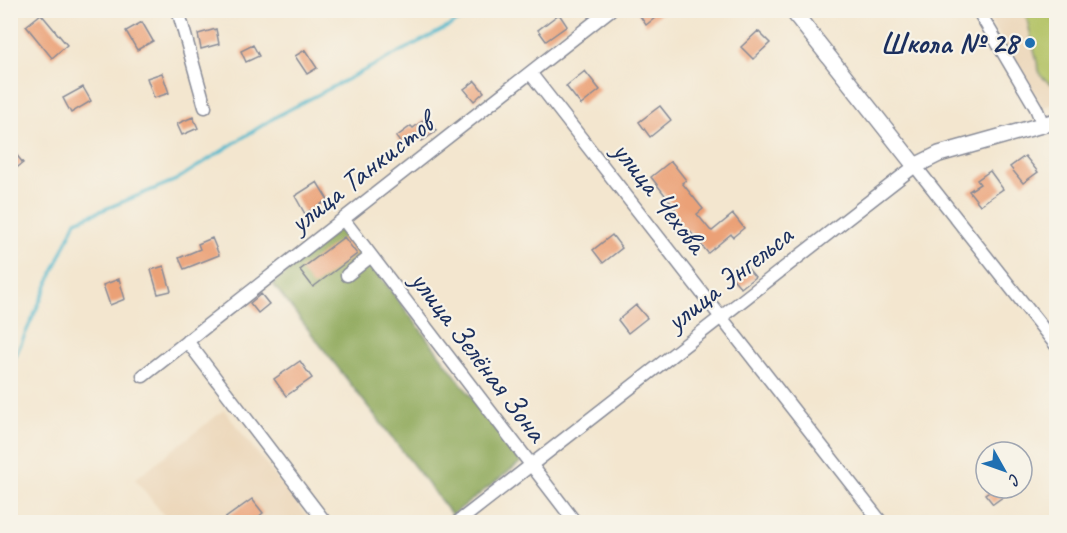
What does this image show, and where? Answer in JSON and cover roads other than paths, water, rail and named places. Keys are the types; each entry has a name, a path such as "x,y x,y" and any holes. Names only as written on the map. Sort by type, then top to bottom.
{"main road":[{"path":"792,10 915,166"},
{"name":"улица Энгельса","path":"915,166 939,154 1050,123"}],"street":[{"path":"178,10 205,107"},
{"name":"улица Танкистов","path":"143,376 610,10"},
{"path":"978,10 1036,108 1050,123"},
{"name":"улица Чехова","path":"531,74 881,522"},
{"path":"915,166 1056,345"},
{"name":"улица Энгельса","path":"458,522 915,166"},
{"name":"улица Зелёная Зона","path":"343,219 575,522"},
{"path":"347,275 371,256"},
{"path":"187,341 325,522"}],"waterway":[{"path":"10,368 76,221 176,180 277,116 480,10"}],"place":[{"name":"Школа № 28","path":"1030,43"}]}
